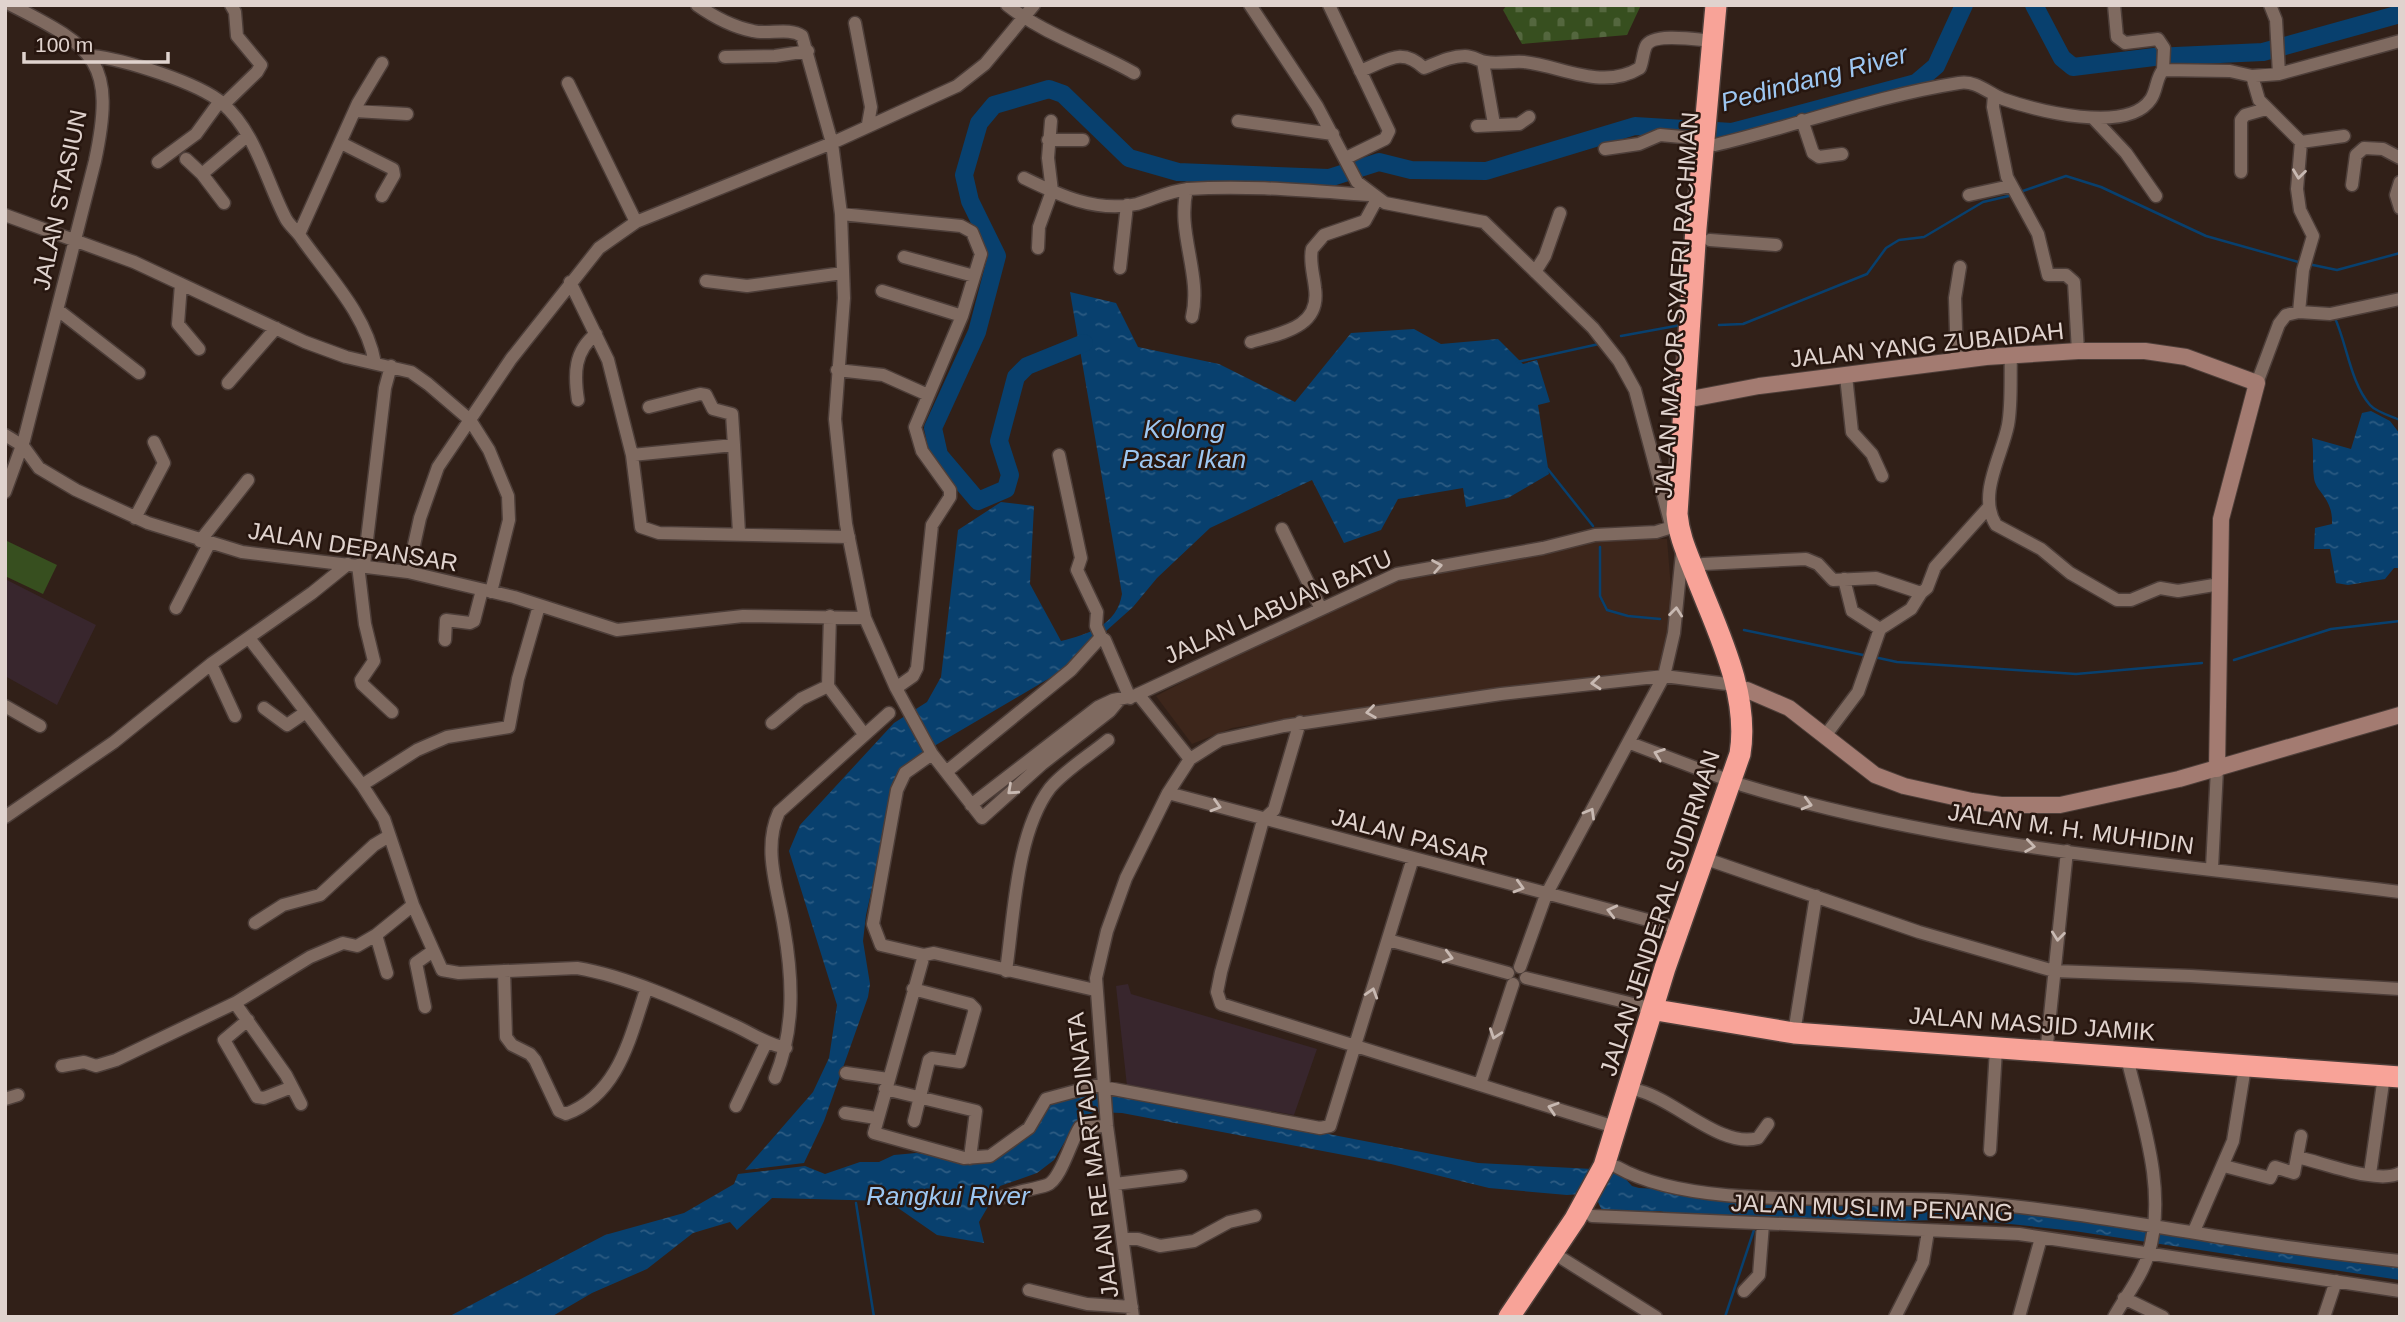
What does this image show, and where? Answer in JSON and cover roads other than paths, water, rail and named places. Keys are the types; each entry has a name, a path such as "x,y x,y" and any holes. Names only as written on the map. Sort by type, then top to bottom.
{"highway":[{"name":"JALAN MAYOR SYAFRI RACHMAN","path":"1703,564 1691,533 1687,506 1710,240 1710,134 1716,5"},
{"name":"JALAN MAYOR SYAFRI RACHMAN","path":"1678,536 1670,475 1728,5"},
{"name":"JALAN JENDERAL SUDIRMAN","path":"1678,536 1741,688"},
{"name":"JALAN JENDERAL SUDIRMAN","path":"1612,1168 1618,1128 1750,746 1741,688 1703,564"},
{"name":"JALAN JENDERAL SUDIRMAN","path":"1525,1317 1563,1259 1612,1168 1640,1091 1678,928 1737,783"},
{"name":"JALAN MASJID JAMIK","path":"1658,1010 1794,1033 2046,1054 2392,1077"},
{"name":"JALAN JENDERAL SUDIRMAN","path":"1509,1317 1592,1207"}],"street":[{"path":"11,5 62,33 92,56 140,67 222,103 247,136 287,221 348,301 372,345 375,363"},
{"path":"158,162 196,134 222,103 257,72 261,65 237,36 235,12 231,5"},
{"path":"697,5 726,23 751,31 799,33 808,51 832,143 841,215 843,273 836,443 849,537 865,618 896,688 931,753 982,818 1038,759"},
{"path":"1007,5 1023,18 1094,50 1134,73"},
{"path":"408,572 420,518 438,467 511,359 599,248 636,222 832,143 957,86 977,72 1034,5"},
{"path":"1250,5 1278,43 1333,134 1355,178 1374,197"},
{"path":"1329,5 1387,125 1388,136 1346,159"},
{"path":"1605,149 1639,144 1660,135 1756,136 1802,120 1958,83 1975,84 1994,95 2039,109 2094,119 2135,110 2147,104 2163,59 2158,39 2125,43 2120,41 2114,5"},
{"path":"2272,8 2278,74"},
{"path":"855,23 871,107 869,124"},
{"path":"1360,71 1402,56 1413,57 1424,68 1452,57 1469,56 1483,62 1526,62 1538,67 1554,67 1589,79 1632,73 1640,68 1646,46 1653,41 1668,37 1713,41"},
{"path":"2163,59 2252,76 2278,74 2400,41"},
{"path":"725,57 775,56 808,51"},
{"name":"JALAN STASIUN","path":"5,492 23,446 75,240 102,117 102,85 92,56"},
{"path":"1483,62 1494,124"},
{"path":"299,234 355,111 383,63"},
{"path":"2252,76 2255,93 2266,109 2301,142"},
{"path":"568,83 636,222"},
{"path":"1994,95 1993,107 2013,191 2038,234 2048,275 2066,275 2074,282 2078,351"},
{"path":"2241,172 2241,120 2266,109"},
{"path":"355,111 407,114"},
{"path":"1477,126 1519,124 1529,117"},
{"path":"2094,119 2126,153 2155,196"},
{"path":"1802,120 1813,153 1819,157 1842,154"},
{"path":"1038,247 1039,227 1052,191 1048,140 1051,121"},
{"path":"1238,121 1333,134"},
{"path":"202,174 247,136"},
{"path":"2301,142 2344,136"},
{"path":"1048,140 1083,140"},
{"path":"2300,312 2304,265 2313,236 2300,210 2297,189 2301,142"},
{"path":"341,143 393,169 394,175 382,195"},
{"path":"2352,185 2356,155 2364,148 2383,149 2400,158"},
{"path":"186,159 202,174 224,203"},
{"path":"1024,178 1052,191 1097,205 1128,205 1187,190 1305,190 1374,197 1411,210 1482,221 1585,320 1619,361 1638,398 1670,475"},
{"path":"2400,183 2396,195 2400,208"},
{"path":"1187,190 1183,206 1196,299 1192,317"},
{"path":"1969,195 2013,191"},
{"path":"1251,342 1298,328 1306,322 1312,312 1316,294 1312,249 1324,235 1365,221 1374,197"},
{"path":"1120,268 1128,205"},
{"path":"1535,272 1545,256 1560,213"},
{"path":"5,215 134,262 276,328 346,357 411,372 470,420 489,450 508,496 509,520 474,621 470,623 446,620 445,640"},
{"path":"841,215 961,226 972,232 979,242 981,254 962,316 915,427 916,439 949,486 950,496 932,526 917,668 914,676 896,688"},
{"path":"1710,240 1776,244"},
{"path":"904,257 974,276"},
{"path":"1957,362 1955,298 1960,267"},
{"path":"706,281 747,286 843,273"},
{"path":"570,282 608,360 632,455 639,521 646,530 659,533 849,537"},
{"path":"181,284 177,324 199,349"},
{"path":"882,291 962,316"},
{"path":"2212,868 2223,506 2257,383 2279,324 2286,314 2330,314 2400,299"},
{"path":"58,310 139,373"},
{"path":"228,383 276,328"},
{"path":"578,400 575,380 579,352 584,343 596,334"},
{"name":"JALAN YANG ZUBAIDAH","path":"1696,398 1759,386 2011,354 2078,351 2145,351 2186,357 2257,383"},
{"path":"1825,736 1852,703 1872,659 1880,629 1910,609 1927,588 1937,565 1988,508 1996,463 2008,426 2011,354"},
{"path":"391,366 385,388 357,565 365,624 374,661 363,675 362,684 392,712"},
{"path":"837,370 883,375 928,395"},
{"path":"1846,376 1852,432 1872,454 1882,476"},
{"path":"649,407 700,394 706,395 713,409 732,414 739,533"},
{"path":"5,435 23,446"},
{"path":"135,518 164,463 154,442"},
{"path":"632,455 734,445"},
{"name":"JALAN DEPANSAR","path":"23,446 39,468 135,518 204,542 242,552 408,572 539,606 605,628 627,631 743,616 830,615 865,618"},
{"path":"1059,454 1081,558 1077,570 1097,611 1099,633 1135,695 1190,759"},
{"path":"16,465 39,468"},
{"path":"176,608 204,542 248,480"},
{"path":"1988,508 1996,525 2041,549 2070,573 2111,598 2127,601 2160,588 2178,591 2220,584"},
{"path":"1282,529 1320,607"},
{"name":"JALAN LABUAN BATU","path":"1038,759 1135,695 1320,607 1408,571 1543,548 1595,535 1656,532 1678,536"},
{"path":"1480,1084 1546,895 1664,676 1674,633 1678,536"},
{"path":"1703,564 1806,559 1818,564 1831,579 1876,578 1921,593"},
{"path":"5,817 114,742 211,664 357,565"},
{"path":"1844,579 1852,611 1880,629"},
{"path":"362,785 417,750 447,737 509,727 517,680 539,606"},
{"path":"830,615 828,685 864,734"},
{"path":"946,772 1071,670 1099,633"},
{"path":"249,638 362,785 384,819 412,905 446,972 577,968 646,990 734,1025 766,1043 786,1048"},
{"path":"211,664 235,716"},
{"path":"1182,796 1190,759 1220,740 1300,722 1567,685 1664,676 1741,688 1781,704 1888,782 2001,805 2060,805 2217,769 2400,715"},
{"path":"772,723 802,699 828,685"},
{"path":"5,706 40,726"},
{"path":"264,708 287,725 306,712"},
{"path":"775,1078 786,1048 792,1005 785,932 769,849 770,834 779,812 889,713"},
{"path":"1300,722 1276,806 1263,820 1221,972 1217,992 1221,1004 1618,1128"},
{"path":"1006,971 1020,870 1037,812 1055,783 1108,740"},
{"name":"JALAN M. H. MUHIDIN","path":"1630,743 1737,783 1896,826 2067,851 2400,892"},
{"path":"931,753 905,773 897,790 873,924 881,944 924,955 934,953 1095,990"},
{"path":"971,805 1038,759"},
{"name":"JALAN RE MARTADINATA","path":"1132,1312 1106,1120 1095,990 1101,953 1116,904 1168,793 1190,759"},
{"name":"JALAN PASAR","path":"1168,793 1678,928"},
{"path":"255,923 283,905 320,895 374,845 389,836"},
{"path":"2046,1054 2067,851"},
{"path":"924,955 876,1118 873,1132 877,1135 970,1158 990,1156 1019,1138 1038,1117 1049,1097 1103,1087 1325,1128 1333,1121 1413,858"},
{"path":"1712,862 1919,932 2054,971 2191,976 2400,989"},
{"path":"1794,1033 1816,896"},
{"path":"62,1066 84,1062 96,1066 116,1060 235,1003 310,957 346,943 355,947 376,935 412,905"},
{"path":"376,935 387,974"},
{"path":"1388,940 1517,976 1658,1010"},
{"path":"425,1006 416,963 433,951"},
{"path":"504,971 506,1037 512,1045 530,1054 559,1111 566,1114 613,1078 621,1065 646,990"},
{"path":"913,989 970,1004 975,1009 960,1062 931,1058 914,1121"},
{"path":"235,1003 301,1104"},
{"path":"248,1020 225,1040 257,1097 264,1098 292,1087"},
{"path":"736,1106 766,1043"},
{"path":"1990,1150 1996,1049"},
{"path":"2114,1317 2150,1250 2154,1225 2155,1190 2127,1058"},
{"path":"2194,1231 2224,1166 2240,1107 2245,1067"},
{"path":"846,1073 920,1097 976,1111 970,1158"},
{"path":"2370,1174 2392,1077"},
{"path":"1640,1091 1662,1097 1694,1118 1736,1139 1758,1138 1768,1124"},
{"path":"845,1114 876,1118"},
{"path":"1003,1197 1028,1187 1051,1184 1058,1175 1080,1127 1106,1120"},
{"path":"2224,1166 2270,1178 2275,1167 2294,1173 2301,1136"},
{"path":"2297,1157 2370,1174 2392,1176 2400,1173"},
{"path":"1612,1168 1655,1184 1748,1196 1948,1200 2154,1225 2400,1261"},
{"path":"1115,1184 1181,1175"},
{"name":"JALAN MUSLIM PENANG","path":"1592,1207 1763,1224 2041,1238 2150,1250 2400,1291"},
{"path":"1123,1239 1138,1239 1160,1245 1194,1241 1229,1222 1255,1216"},
{"path":"1744,1291 1759,1275 1763,1224"},
{"path":"1895,1317 1923,1262 1928,1231"},
{"path":"2019,1317 2041,1238"},
{"path":"1563,1259 1656,1317"},
{"path":"2324,1317 2336,1281"},
{"path":"1029,1290 1132,1312"},
{"path":"2124,1298 2162,1317"}],"water":[{"name":"Kolong Pasar Ikan","path":"1070,292 1116,303 1138,347 1219,364 1295,402 1351,333 1414,329 1441,344 1498,339 1523,364 1537,360 1550,402 1538,405 1549,474 1508,498 1466,507 1463,488 1398,499 1381,530 1344,543 1312,480 1210,528 1157,578 1133,607 1060,672 924,752 897,777 866,915 863,941 870,984 868,997 824,1121 804,1163 745,1170 813,1092 829,1058 837,1005 789,851 800,825 894,723 927,702 941,677 958,530 1001,502 1034,506 1030,584 1061,641 1100,626 1108,621 1119,605 1122,594"},
{"path":"2371,411 2390,421 2400,434 2400,568 2394,568 2385,579 2348,585 2336,583 2330,549 2314,549 2315,528 2332,524 2332,515 2315,483 2312,438 2351,449 2362,413"},
{"name":"Rangkui River","path":"1111,1092 1478,1163 1593,1169 1622,1175 1632,1186 1639,1188 1936,1203 2029,1211 2400,1264 2400,1280 2074,1231 2001,1223 1936,1220 1827,1223 1678,1216 1660,1211 1603,1213 1594,1193 1567,1195 1489,1188 1391,1164 1122,1113 1096,1112 1078,1119 1054,1160 1037,1173 1000,1186 979,1222 984,1243 937,1235 888,1201 772,1198 737,1230 730,1222 693,1233 647,1269 592,1293 551,1317 448,1317 605,1235 684,1213 734,1184 738,1174 805,1166 825,1174 860,1162 879,1162 894,1155 916,1153 972,1160 988,1159 1053,1101"}],"waterway":[{"name":"Pedindang River","path":"1084,343 1027,366 1016,377 999,441 1010,475 1006,489 978,501 939,455 933,428 977,332 997,256 970,201 964,175 979,123 994,105 1049,89 1063,94 1129,158 1178,172 1329,178 1379,162 1411,170 1486,171 1635,126 1732,132 1916,83 1936,66 1964,5"},
{"name":"Pedindang River","path":"2034,5 2062,58 2073,67 2154,57 2263,52 2400,14"},
{"path":"2020,192 2066,176 2101,187 2206,236 2302,263"},
{"path":"1719,325 1743,324 1867,274 1886,248 1899,240 1924,237 1983,202 2013,195"},
{"path":"2308,264 2337,270 2400,253"},
{"path":"2334,316 2363,396 2376,410 2400,420"},
{"path":"1621,336 1681,325"},
{"path":"1517,362 1599,344"},
{"path":"1547,468 1593,526"},
{"path":"1600,547 1600,596 1607,610 1628,616 1660,619"},
{"path":"2234,660 2331,629 2400,621"},
{"path":"1744,630 1868,656"},
{"path":"1874,657 1897,662 2076,674 2202,663"},
{"path":"856,1203 874,1317"},
{"path":"1725,1317 1754,1230"}]}
